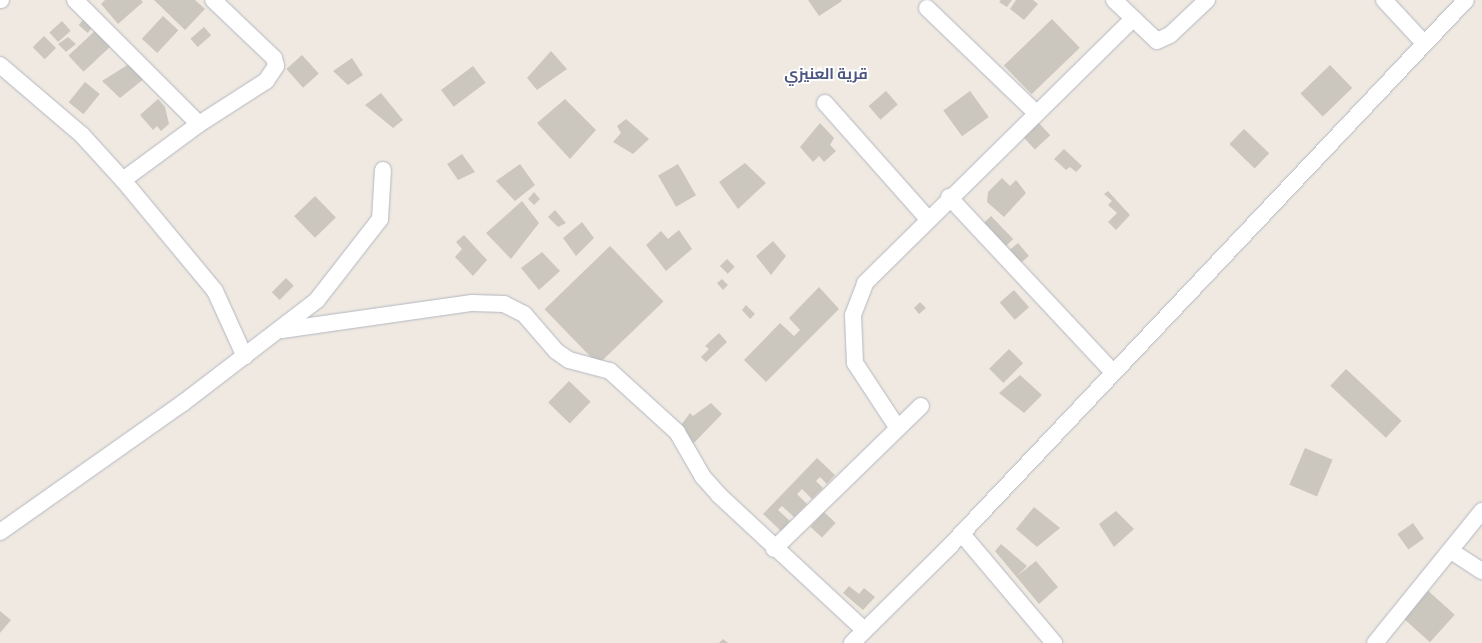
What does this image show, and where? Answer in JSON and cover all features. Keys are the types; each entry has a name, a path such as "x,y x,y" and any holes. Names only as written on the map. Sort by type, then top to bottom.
{"street":[{"path":"75,0 199,124"},
{"path":"124,180 199,124 266,81 276,66 274,58 213,0"},
{"path":"1114,0 1150,38 1163,39 1207,0"},
{"path":"1384,0 1424,43"},
{"path":"852,643 863,629 962,534 1113,372 1466,0"},
{"path":"927,8 1036,113"},
{"path":"898,426 855,363 853,315 865,283 927,218 1132,20"},
{"path":"0,65 82,135 124,180 215,291 245,357"},
{"path":"825,103 927,218"},
{"path":"0,532 282,330 317,300 370,236 383,209 383,170"},
{"path":"949,197 1113,372"},
{"path":"282,330 472,303 504,304 524,314 556,351 569,360 603,368 625,383 677,432 704,477 774,549 863,629"},
{"path":"774,549 898,426 921,406"},
{"path":"1375,643 1452,552 1482,511"},
{"path":"962,534 1054,643"},
{"path":"1452,552 1482,571"}],"building":[{"path":"105,0 141,0 143,2 118,24 101,4"},
{"path":"154,0 195,0 205,9 185,30"},
{"path":"808,0 841,0 842,1 819,16"},
{"path":"1001,0 1012,0 1007,7 999,2"},
{"path":"1016,0 1033,0 1038,4 1024,20 1010,9"},
{"path":"163,16 178,30 157,53 142,39"},
{"path":"84,19 93,27 88,33 79,25"},
{"path":"1052,19 1080,48 1032,94 1004,66"},
{"path":"62,21 71,31 58,42 49,32"},
{"path":"204,27 211,35 198,47 190,39"},
{"path":"97,29 112,45 83,72 68,56"},
{"path":"44,36 56,48 45,59 33,47"},
{"path":"68,37 76,44 66,52 58,44"},
{"path":"551,51 567,69 537,90 527,78"},
{"path":"302,55 319,74 303,88 286,69"},
{"path":"352,58 363,75 348,85 333,71"},
{"path":"129,64 145,78 120,98 102,81"},
{"path":"1330,65 1352,88 1323,116 1301,93"},
{"path":"473,66 486,83 454,107 441,90"},
{"path":"85,82 100,94 83,114 69,102"},
{"path":"886,91 898,105 880,120 869,106"},
{"path":"970,91 989,117 962,136 943,110"},
{"path":"381,93 403,120 393,128 365,105"},
{"path":"158,99 165,107 169,124 161,131 157,126 153,130 140,115"},
{"path":"565,99 596,130 570,159 537,123"},
{"path":"626,119 649,139 633,154 613,142 621,133 617,126"},
{"path":"1038,122 1050,135 1035,149 1023,136"},
{"path":"820,123 834,138 830,145 836,151 824,162 819,156 813,162 800,147"},
{"path":"1244,129 1269,153 1255,168 1229,144"},
{"path":"1064,149 1082,166 1076,172 1070,167 1066,170 1054,159"},
{"path":"462,154 475,172 458,180 447,164"},
{"path":"745,163 766,183 738,209 719,182"},
{"path":"520,164 535,185 515,201 496,181"},
{"path":"678,164 696,195 676,207 658,176"},
{"path":"1002,178 1010,186 1016,180 1026,193 1004,217 987,202 988,192"},
{"path":"1108,191 1130,215 1116,230 1108,222 1117,213 1108,205 1112,201 1104,194"},
{"path":"534,192 540,199 534,205 528,199"},
{"path":"315,196 336,218 315,238 294,216"},
{"path":"522,201 539,223 511,259 486,233"},
{"path":"555,210 566,223 558,227 548,217"},
{"path":"991,216 1013,239 1006,246 984,223"},
{"path":"582,222 594,238 576,256 563,238"},
{"path":"679,230 692,249 666,271 646,245 661,231 668,239"},
{"path":"464,235 487,260 473,276 455,257 462,249 456,242"},
{"path":"773,241 786,256 771,275 756,256"},
{"path":"1018,243 1029,256 1021,263 1010,250"},
{"path":"610,246 663,301 598,365 545,309"},
{"path":"542,252 560,271 539,290 521,268"},
{"path":"727,259 735,267 728,274 720,266"},
{"path":"286,278 294,286 280,300 272,292"},
{"path":"722,279 728,285 723,290 717,283"},
{"path":"819,287 839,309 766,382 744,360 780,323 794,336 800,330 789,318"},
{"path":"1014,290 1029,307 1015,320 1000,302"},
{"path":"920,302 926,308 919,314 914,308"},
{"path":"746,305 755,314 750,319 742,310"},
{"path":"719,333 727,342 706,362 701,357 709,349 705,346"},
{"path":"1009,349 1023,363 1003,383 989,369"},
{"path":"1346,369 1402,421 1386,438 1330,386"},
{"path":"1020,375 1042,395 1024,413 999,393"},
{"path":"569,381 591,402 570,423 548,403"},
{"path":"711,403 722,414 692,445 681,425 690,413 693,416"},
{"path":"1305,448 1333,460 1317,497 1289,485"},
{"path":"817,458 835,475 827,484 820,477 816,481 823,488 812,499 802,489 797,494 807,504 794,517 782,506 778,510 790,521 781,531 763,514"},
{"path":"1034,507 1060,528 1037,547 1016,529"},
{"path":"1116,511 1134,529 1114,547 1099,524"},
{"path":"824,512 836,523 822,538 810,527"},
{"path":"1413,523 1424,539 1408,549 1397,534"},
{"path":"1001,544 1027,566 1017,576 1036,561 1058,587 1039,604 995,551"},
{"path":"849,586 859,594 864,588 875,597 863,610 843,593"},
{"path":"1425,588 1455,615 1430,642 1400,615"},
{"path":"0,611 11,620 0,633"},
{"path":"723,639 728,643 719,643"}],"district":[{"name":"قرية العنيزي","path":"826,75"}]}
